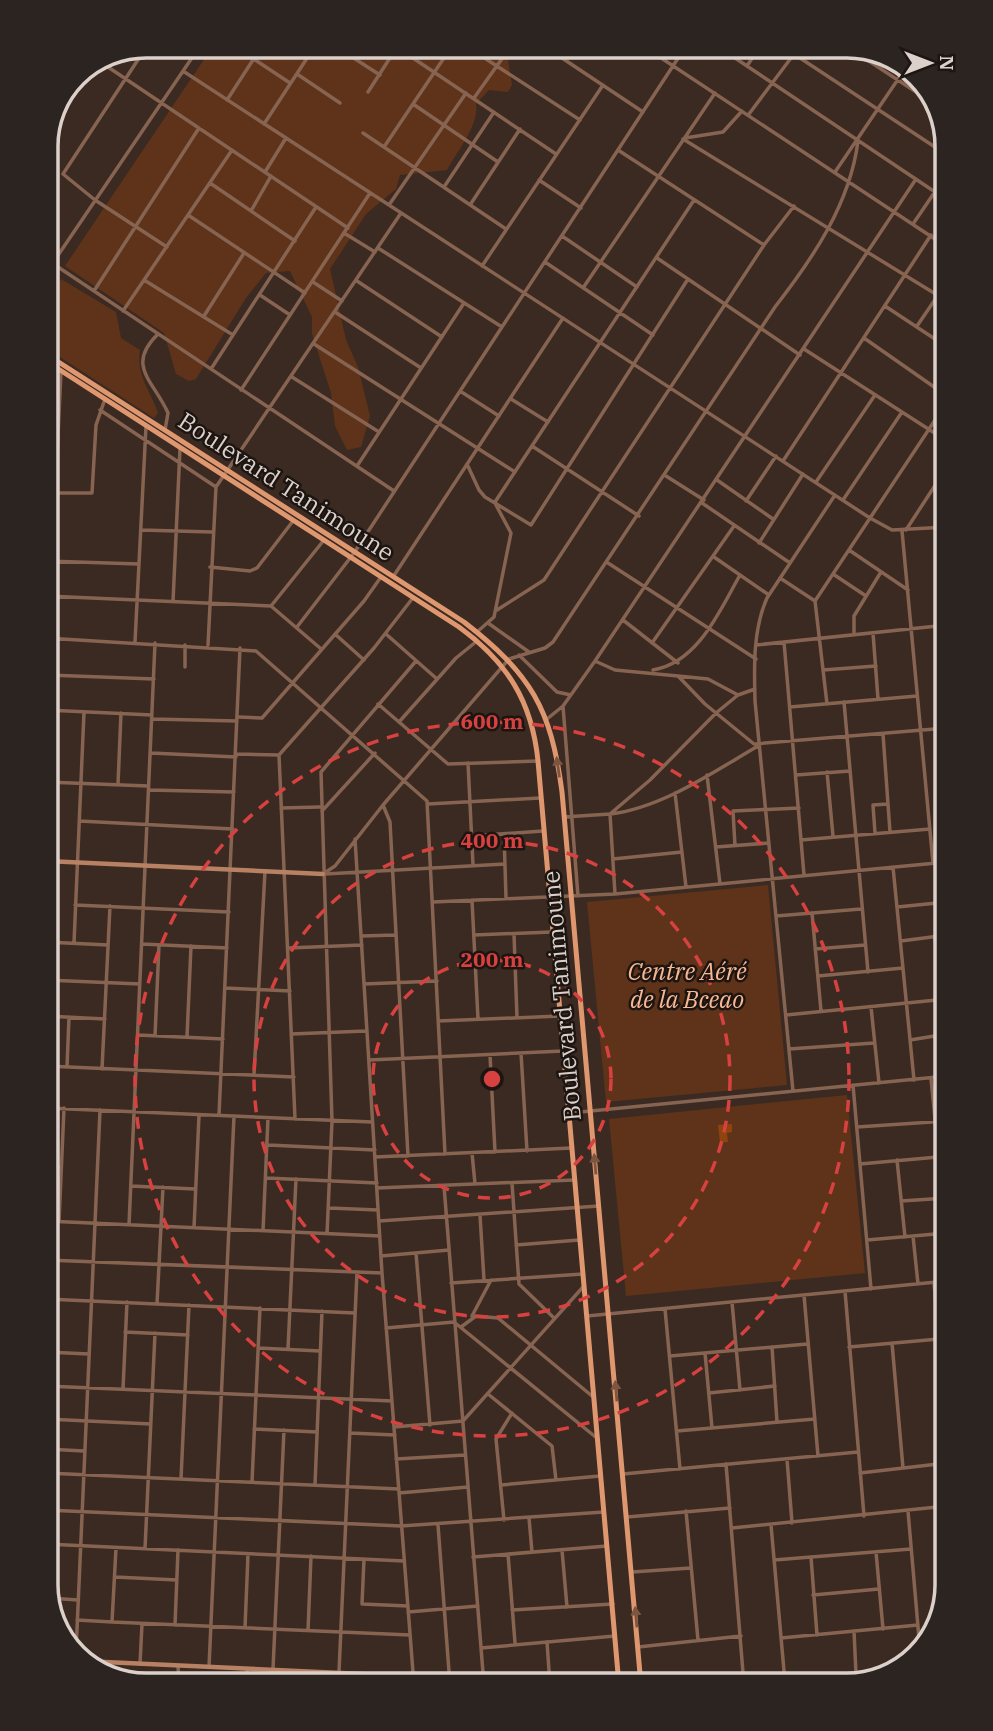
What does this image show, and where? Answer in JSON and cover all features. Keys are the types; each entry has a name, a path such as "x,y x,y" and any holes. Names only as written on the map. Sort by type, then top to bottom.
{"main road":[{"name":"Boulevard Tanimoune","path":"58,362 165,430 293,521 393,578 477,632 509,659 529,685 547,719 557,756 564,817 640,1673"},
{"name":"Boulevard Tanimoune","path":"58,369 180,448 225,473 477,641 503,666 520,690 531,719 538,761 618,1673"}],"street":[{"path":"138,58 63,172 95,200 167,247"},
{"path":"58,254 192,58"},
{"path":"264,124 308,58"},
{"path":"354,58 380,75"},
{"path":"368,93 390,58"},
{"path":"415,58 557,154"},
{"path":"384,147 444,58"},
{"path":"484,58 580,120"},
{"path":"474,98 502,58"},
{"path":"563,58 643,112"},
{"path":"662,58 935,238"},
{"path":"296,627 352,556 678,58"},
{"path":"737,58 935,192 913,224"},
{"path":"747,66 752,58"},
{"path":"748,115 791,58"},
{"path":"800,58 935,147"},
{"path":"227,100 253,59 291,84"},
{"path":"867,59 895,78"},
{"path":"108,67 271,176 346,230 502,327"},
{"path":"183,71 870,518 892,530 935,529"},
{"path":"297,74 340,103"},
{"path":"482,266 603,85"},
{"path":"835,172 895,85"},
{"path":"389,205 467,93"},
{"path":"583,288 715,93"},
{"path":"412,104 498,162"},
{"path":"683,139 704,138 723,132 742,111"},
{"path":"444,187 494,112"},
{"path":"94,291 199,128"},
{"path":"470,205 520,129"},
{"path":"363,133 506,229"},
{"path":"265,173 286,138"},
{"path":"683,139 935,293"},
{"path":"323,874 335,866 383,804 509,659 518,654 545,648 553,642 666,476 829,227 850,182 858,141"},
{"path":"124,311 232,150"},
{"path":"618,150 764,245"},
{"path":"251,211 271,176"},
{"path":"547,719 563,706 595,661 916,179"},
{"path":"539,180 581,208"},
{"path":"210,183 295,241"},
{"path":"241,390 370,193"},
{"path":"495,503 694,200"},
{"path":"496,610 544,580 724,304 794,206"},
{"path":"211,369 316,207"},
{"path":"208,645 216,487 401,213"},
{"path":"188,215 305,293"},
{"path":"783,461 931,235"},
{"path":"562,236 637,287"},
{"path":"204,316 244,253"},
{"path":"656,258 800,355"},
{"path":"545,262 653,335"},
{"path":"58,267 394,491"},
{"path":"467,464 479,490 531,525 688,279"},
{"path":"144,280 233,335"},
{"path":"357,281 442,337"},
{"path":"313,282 342,302"},
{"path":"260,295 290,315"},
{"path":"917,327 935,300"},
{"path":"357,466 464,303"},
{"path":"885,306 935,339"},
{"path":"335,312 421,368"},
{"path":"393,578 563,318"},
{"path":"158,334 145,347 142,365 168,412 165,430"},
{"path":"864,338 935,388"},
{"path":"314,344 515,472"},
{"path":"804,349 935,434"},
{"path":"58,428 61,371"},
{"path":"292,377 379,432"},
{"path":"460,391 500,416"},
{"path":"816,482 875,395"},
{"path":"58,494 92,493 100,410 105,399"},
{"path":"511,399 548,422"},
{"path":"100,410 216,487"},
{"path":"843,500 902,412"},
{"path":"827,704 815,601 935,421"},
{"path":"135,642 146,426"},
{"path":"532,446 639,516"},
{"path":"173,602 180,448"},
{"path":"746,501 776,457"},
{"path":"759,543 803,474"},
{"path":"666,476 734,527 790,563"},
{"path":"717,480 774,519"},
{"path":"433,902 578,897 933,863 904,531 935,485"},
{"path":"793,1091 755,689 755,659 761,613 769,594 835,495"},
{"path":"477,632 488,623 496,610 511,533 495,503"},
{"path":"210,567 250,570 257,568 293,521"},
{"path":"652,643 734,527"},
{"path":"141,530 212,532"},
{"path":"271,607 324,540"},
{"path":"849,550 908,590"},
{"path":"714,557 769,594"},
{"path":"58,561 139,564"},
{"path":"608,563 755,659"},
{"path":"855,635 854,617 881,572"},
{"path":"833,574 866,596"},
{"path":"644,671 678,663 709,628 740,575"},
{"path":"58,711 152,717 259,719 381,578"},
{"path":"780,578 815,601"},
{"path":"58,596 271,607 321,649"},
{"path":"295,1119 279,755 364,660 412,599"},
{"path":"623,620 678,663"},
{"path":"488,623 529,652"},
{"path":"756,645 935,626"},
{"path":"873,633 878,699"},
{"path":"335,634 364,660"},
{"path":"386,634 437,679"},
{"path":"58,638 208,645 256,650 405,780 428,804 445,1154"},
{"path":"399,722 456,657 477,641"},
{"path":"785,642 804,875"},
{"path":"130,1225 155,643"},
{"path":"185,645 185,667"},
{"path":"219,1115 240,648"},
{"path":"518,654 557,691 571,695"},
{"path":"327,1234 332,1121 321,810 322,768 416,661"},
{"path":"595,661 612,669 708,679 738,695"},
{"path":"823,670 876,666"},
{"path":"58,675 154,679"},
{"path":"678,676 748,742 760,745 935,729"},
{"path":"610,814 650,780 716,713 738,695 755,689"},
{"path":"790,707 917,696"},
{"path":"844,702 868,972"},
{"path":"377,704 448,764 538,761"},
{"path":"563,706 578,897"},
{"path":"74,943 84,712"},
{"path":"118,784 121,713"},
{"path":"883,734 890,832"},
{"path":"564,817 624,813 675,793 760,745"},
{"path":"150,753 279,755"},
{"path":"281,808 321,810 374,753"},
{"path":"468,764 473,865"},
{"path":"796,775 850,771"},
{"path":"827,772 833,837"},
{"path":"707,775 720,884"},
{"path":"58,782 235,793"},
{"path":"675,793 686,887"},
{"path":"428,804 540,798"},
{"path":"383,804 390,820 408,1156"},
{"path":"875,834 873,805 888,804"},
{"path":"735,846 733,811 799,808"},
{"path":"610,814 615,894"},
{"path":"79,821 233,829"},
{"path":"801,840 930,829"},
{"path":"471,836 543,831"},
{"path":"504,834 506,898"},
{"path":"355,838 382,1273 414,1673"},
{"path":"716,848 769,843"},
{"path":"613,859 682,852"},
{"path":"58,862 323,874 505,864"},
{"path":"893,867 914,1080"},
{"path":"254,1076 265,871"},
{"path":"472,900 478,1019"},
{"path":"897,907 935,903"},
{"path":"75,905 229,912"},
{"path":"102,1069 110,906"},
{"path":"776,916 862,909"},
{"path":"812,913 821,1012"},
{"path":"474,935 552,932"},
{"path":"514,934 517,1018"},
{"path":"361,936 396,935"},
{"path":"900,941 935,937"},
{"path":"58,942 108,945"},
{"path":"142,944 228,948"},
{"path":"155,1036 159,945"},
{"path":"288,948 362,945"},
{"path":"815,949 865,945"},
{"path":"187,1037 191,946"},
{"path":"817,976 903,968"},
{"path":"58,980 140,984"},
{"path":"364,984 437,981"},
{"path":"225,988 289,991"},
{"path":"786,1015 935,1001"},
{"path":"871,1007 879,1083"},
{"path":"438,1021 560,1016"},
{"path":"58,1017 104,1019"},
{"path":"67,1067 69,1017"},
{"path":"291,1034 367,1031"},
{"path":"138,1035 223,1039"},
{"path":"910,1041 935,1036"},
{"path":"789,1049 874,1043"},
{"path":"369,1060 563,1051"},
{"path":"521,1054 527,1151"},
{"path":"490,1055 495,1152"},
{"path":"58,1067 294,1077"},
{"path":"857,1127 935,1121 931,1078"},
{"path":"568,1113 935,1078"},
{"path":"853,1086 871,1289"},
{"path":"58,1108 373,1122"},
{"path":"64,1108 59,1222 380,1236"},
{"path":"76,1638 100,1110"},
{"path":"194,1228 199,1115"},
{"path":"209,1667 234,1116"},
{"path":"263,1231 268,1118"},
{"path":"267,1145 374,1150"},
{"path":"375,1157 571,1148"},
{"path":"472,1153 475,1184"},
{"path":"860,1164 935,1157"},
{"path":"897,1160 905,1237"},
{"path":"58,1168 62,1168"},
{"path":"266,1178 377,1183"},
{"path":"288,1349 296,1179"},
{"path":"377,1188 574,1180"},
{"path":"512,1183 522,1289 554,1318"},
{"path":"131,1186 195,1189"},
{"path":"444,1186 483,1673"},
{"path":"158,1304 163,1187"},
{"path":"901,1201 935,1199"},
{"path":"379,1221 599,1206"},
{"path":"328,1208 378,1210"},
{"path":"480,1216 484,1281"},
{"path":"867,1240 935,1234"},
{"path":"913,1236 918,1284"},
{"path":"516,1245 579,1240"},
{"path":"381,1256 449,1250"},
{"path":"416,1253 430,1425"},
{"path":"58,1260 382,1273"},
{"path":"104,1662 339,1673 357,1272"},
{"path":"451,1283 583,1274"},
{"path":"461,1327 471,1317 491,1280"},
{"path":"587,1316 918,1284 934,1283 935,1294"},
{"path":"394,1427 463,1421 584,1286"},
{"path":"845,1291 864,1516"},
{"path":"804,1295 818,1456"},
{"path":"58,1299 355,1312"},
{"path":"123,1389 127,1302"},
{"path":"732,1302 740,1390"},
{"path":"181,1479 189,1305"},
{"path":"252,1482 260,1308"},
{"path":"665,1309 680,1469"},
{"path":"315,1485 322,1311"},
{"path":"471,1317 498,1318 594,1397"},
{"path":"386,1328 454,1322 598,1439"},
{"path":"125,1332 188,1335"},
{"path":"145,1549 155,1333"},
{"path":"849,1347 935,1339"},
{"path":"892,1343 903,1468"},
{"path":"669,1356 807,1344"},
{"path":"772,1347 778,1423"},
{"path":"258,1348 320,1351"},
{"path":"58,1352 89,1354"},
{"path":"705,1353 712,1428"},
{"path":"58,1386 392,1401"},
{"path":"709,1393 775,1386"},
{"path":"488,1394 553,1447 556,1480"},
{"path":"504,1520 497,1437 512,1413"},
{"path":"677,1431 815,1419"},
{"path":"58,1420 151,1424"},
{"path":"254,1429 317,1432"},
{"path":"273,1670 284,1430"},
{"path":"350,1433 395,1435"},
{"path":"58,1450 85,1451"},
{"path":"623,1474 858,1452"},
{"path":"396,1459 465,1455"},
{"path":"787,1459 792,1523"},
{"path":"860,1473 935,1464"},
{"path":"726,1465 743,1673"},
{"path":"58,1474 348,1486 399,1491 468,1488"},
{"path":"501,1485 601,1476"},
{"path":"627,1517 730,1508"},
{"path":"732,1528 935,1508"},
{"path":"58,1511 401,1526 604,1512"},
{"path":"686,1511 698,1640"},
{"path":"908,1511 919,1635"},
{"path":"529,1518 532,1552"},
{"path":"438,1525 450,1673"},
{"path":"771,1525 784,1673"},
{"path":"58,1545 404,1560"},
{"path":"474,1557 607,1546"},
{"path":"113,1622 116,1548"},
{"path":"774,1560 912,1549"},
{"path":"175,1625 178,1550"},
{"path":"562,1550 567,1607"},
{"path":"876,1552 883,1629"},
{"path":"245,1628 248,1554"},
{"path":"508,1554 515,1644"},
{"path":"308,1631 311,1556"},
{"path":"810,1557 817,1634"},
{"path":"364,1559 362,1604 408,1606"},
{"path":"632,1572 691,1568"},
{"path":"114,1577 177,1580"},
{"path":"813,1595 880,1589"},
{"path":"59,1599 78,1600"},
{"path":"512,1610 612,1604"},
{"path":"408,1612 478,1606"},
{"path":"77,1620 410,1635"},
{"path":"140,1664 142,1623"},
{"path":"781,1638 919,1625"},
{"path":"854,1631 856,1672"},
{"path":"481,1648 615,1636"},
{"path":"638,1647 741,1636"},
{"path":"547,1642 549,1673"},
{"path":"178,1666 178,1673"},
{"path":"247,1669 247,1673"}],"green space":[{"path":"205,58 509,58 512,85 508,92 489,90 476,104 471,130 447,170 400,175 396,189 366,214 330,269 346,340 358,367 370,416 361,447 347,450 335,426 331,393 312,334 312,317 290,271 266,273 246,298 196,379 189,381 176,374 164,333 65,266"},
{"path":"61,279 116,312 121,338 140,350 142,375 158,413 154,418 58,356 58,286"},
{"name":"Centre Aéré de la Bceao","path":"768,885 787,1085 606,1102 587,902"},
{"path":"847,1095 865,1273 626,1296 609,1119"}],"shaded area":[{"path":"732,1124 732,1132 727,1133 728,1142 720,1142 718,1125"}]}
